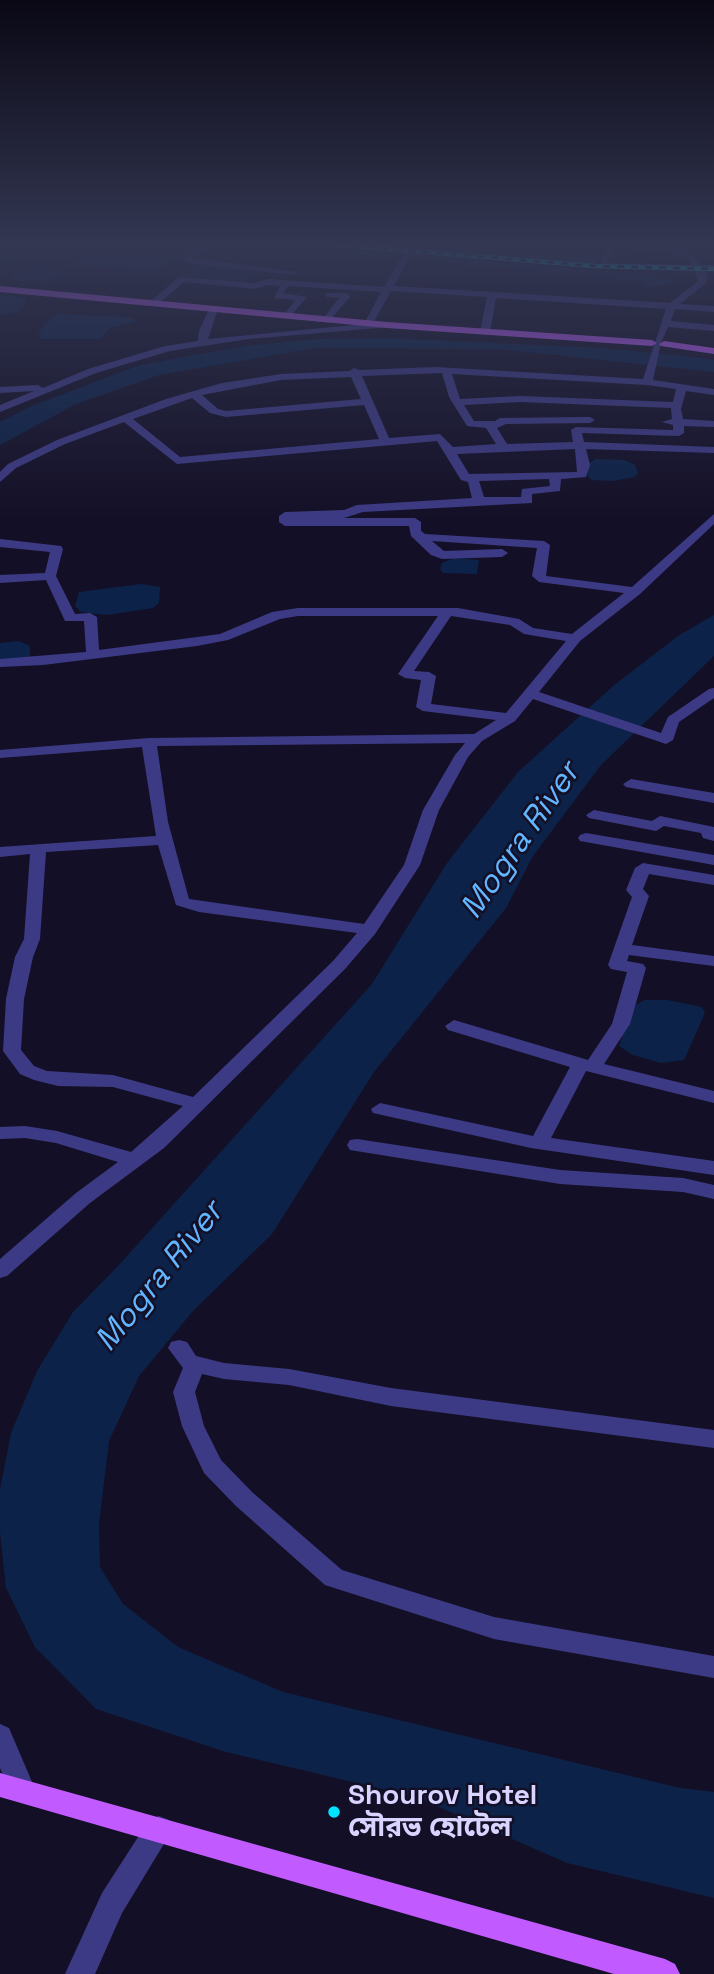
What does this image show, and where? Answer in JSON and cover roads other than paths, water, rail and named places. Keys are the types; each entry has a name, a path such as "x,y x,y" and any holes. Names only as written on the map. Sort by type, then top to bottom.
{"main road":[{"path":"559,337 714,351"},
{"path":"11,1787 665,1974"}],"street":[{"path":"203,337 203,342"},
{"path":"0,409 134,357 203,342 256,337"},
{"path":"649,377 661,337"},
{"path":"446,370 457,402 471,424 501,424 500,421 714,424"},
{"path":"194,394 214,411 226,414 278,393 354,371 446,370 649,377 682,387 714,392"},
{"path":"354,371 385,442"},
{"path":"0,390 52,387"},
{"path":"465,478 582,475 584,466 577,445 576,430 679,433 677,405 682,387"},
{"path":"0,479 12,466 61,442 194,394 278,393 369,401"},
{"path":"457,402 498,402 497,399 508,399 677,405"},
{"path":"125,418 172,458 182,461 440,437 465,478 473,480 479,501"},
{"path":"489,425 503,447"},
{"path":"450,451 577,445 714,450"},
{"path":"555,477 556,489 526,491 528,501 479,501 357,509 357,512 345,514 285,516 285,522 415,522 415,533 442,555 542,555 538,576 543,579 635,591"},
{"path":"0,1270 198,1104 339,965 369,930 412,865 431,810 462,755 477,738 509,718 575,638 635,591 714,518"},
{"path":"0,543 56,548 50,576 70,618 90,617 93,654"},
{"path":"0,579 50,576"},
{"path":"0,663 223,637 277,615 298,612 447,611 514,622 529,631 575,638"},
{"path":"447,611 405,674 429,676 423,707 509,718"},
{"path":"531,694 666,740 673,720 714,692"},
{"path":"0,754 149,742 477,738"},
{"path":"149,742 164,840 176,891 182,902 190,906 369,930"},
{"path":"631,784 714,799"},
{"path":"594,815 656,825 660,821 672,823 709,830 709,835 714,836"},
{"path":"586,838 714,860"},
{"path":"0,852 164,840"},
{"path":"38,848 32,939 8,998 12,1051 27,1070 58,1080 113,1081 198,1104"},
{"path":"539,1143 587,1066 621,1024 637,968 617,965 640,897 634,890 643,869 714,880"},
{"path":"622,949 714,961"},
{"path":"454,1026 587,1066 714,1097"},
{"path":"380,1109 539,1143 714,1168"},
{"path":"0,1133 25,1132 57,1137 134,1160"},
{"path":"357,1145 561,1177 683,1185 714,1192"},
{"path":"714,1439 391,1397 368,1390 187,1356 184,1392 193,1426 212,1466 244,1500 334,1578 494,1628 714,1667"},
{"path":"0,1736 11,1787"},
{"path":"80,1974 112,1903 159,1829"}],"water":[{"path":"40,337 102,337 100,339"},
{"path":"386,338 600,348 686,356 714,360 714,372 499,349 315,348 159,375 76,404 0,445 0,422 32,406 140,365 246,346 318,339"},
{"path":"596,459 624,460 635,465 638,473 635,477 612,481 592,480 588,477 588,464"},
{"path":"454,558 479,560 477,574 443,573 440,569 442,563"},
{"path":"141,584 160,587 159,603 153,608 107,615 81,612 75,606 79,592"},
{"name":"Mogra River","path":"714,615 714,656 601,765 533,856 506,908 374,1072 272,1234 193,1311 139,1376 109,1441 99,1524 100,1567 123,1604 178,1647 283,1692 680,1788 714,1792 714,1898 567,1863 416,1797 226,1752 96,1709 35,1647 6,1588 0,1532 0,1489 11,1433 37,1371 73,1312 118,1266 372,984 447,863 518,772 613,686 678,636"},
{"path":"19,641 30,646 30,658 0,662 0,643"},
{"path":"645,1000 667,1000 702,1007 705,1013 684,1060 661,1063 633,1055 619,1046 633,1006"}],"place":[{"name":"Shourov Hotel সৌরভ হোটেল","path":"334,1812"}]}
